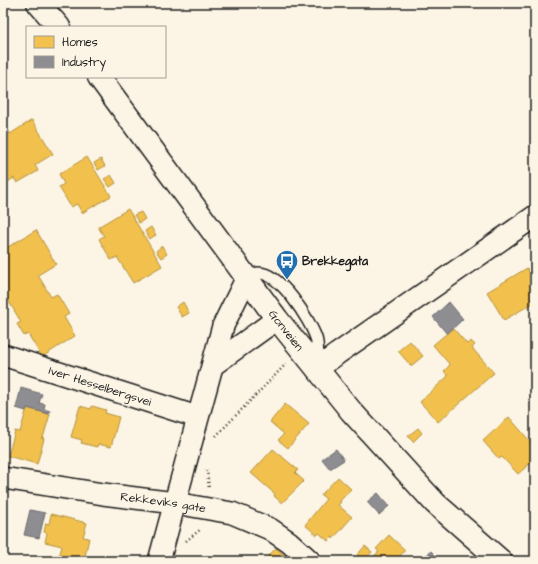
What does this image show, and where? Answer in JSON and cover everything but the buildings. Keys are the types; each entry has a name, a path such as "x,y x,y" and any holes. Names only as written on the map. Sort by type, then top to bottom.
{"street":[{"path":"38,3 58,26"},
{"name":"Gonveien","path":"100,78 277,319 351,411 435,503 501,561"},
{"path":"317,369 535,216"},
{"path":"159,561 223,326 247,277"},
{"path":"212,365 277,319"},
{"name":"Iver Hesselbergsvei","path":"3,355 197,417"},
{"name":"Rekkeviks gate","path":"3,478 103,494 175,503 232,513 270,529 310,561"}],"lane":[{"path":"247,277 259,273 272,278 283,287 294,300 309,322 317,340 317,369"}],"path":[{"path":"215,439 218,433 286,363"},
{"path":"183,543 201,529 207,508 210,486 206,463"}],"place":[{"name":"Brekkegata","path":"287,280"}]}
